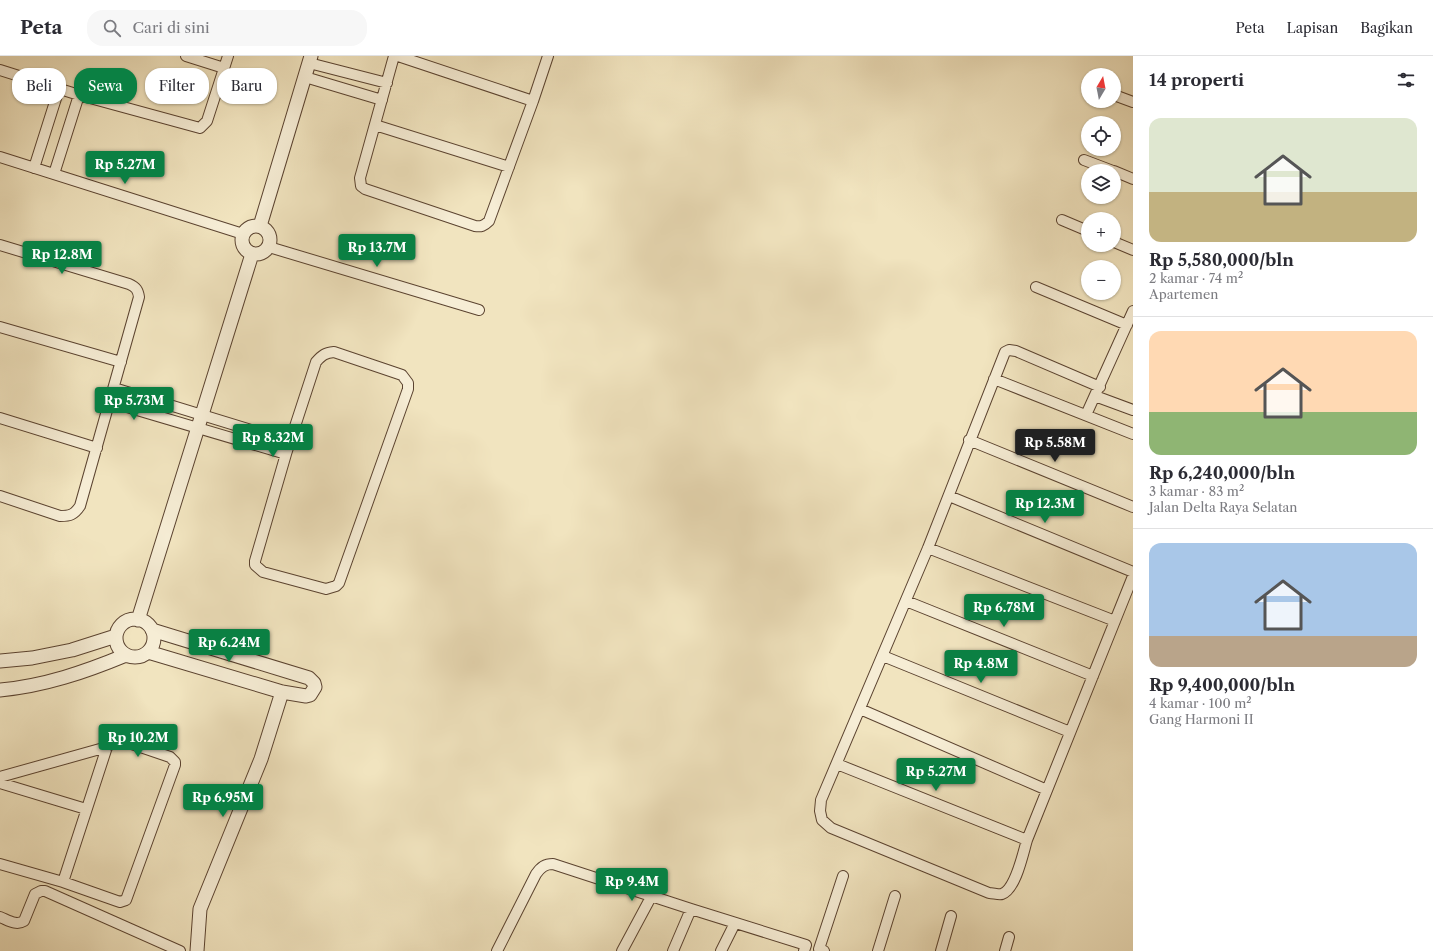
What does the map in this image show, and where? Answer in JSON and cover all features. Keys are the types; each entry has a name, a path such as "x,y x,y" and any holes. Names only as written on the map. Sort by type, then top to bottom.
{"street":[{"path":"186,56 224,68 228,56"},
{"path":"394,56 360,178 361,186 475,226 485,225 488,221 509,167 548,56"},
{"path":"398,56 533,101"},
{"path":"260,226 310,59 387,83"},
{"path":"0,70 12,74"},
{"path":"305,76 382,100"},
{"path":"112,104 200,128 207,121 217,90"},
{"path":"1121,98 1133,102"},
{"path":"34,168 54,104"},
{"path":"54,174 76,104"},
{"path":"375,125 509,167"},
{"path":"0,157 243,234"},
{"path":"1084,160 1095,164"},
{"path":"1121,174 1133,179"},
{"path":"1062,220 1081,227"},
{"path":"260,226 268,232 270,242 269,247 262,254 252,254 244,248 241,239 243,234 250,227 260,226"},
{"path":"0,245 135,287 139,297 80,506 75,514 60,516 0,496"},
{"path":"1121,245 1133,250"},
{"path":"269,247 479,310"},
{"path":"138,620 252,254"},
{"path":"1036,287 1127,325"},
{"path":"1086,415 1133,311"},
{"path":"0,327 121,362"},
{"path":"1133,410 1016,351 1009,350 1005,352 928,548 822,800 820,811 822,820 831,828 989,893 1002,894 1008,890 1015,879 1027,840 1133,576"},
{"path":"334,352 402,375 407,380 408,389 339,583 332,588 326,589 263,572 256,565 255,561 290,442 316,362 326,353 334,352"},
{"path":"994,379 1133,434"},
{"path":"114,388 290,442"},
{"path":"110,402 286,454"},
{"path":"0,418 97,448"},
{"path":"970,440 1133,506"},
{"path":"949,496 1133,572"},
{"path":"928,548 1115,621"},
{"path":"906,601 1093,676"},
{"path":"0,690 54,681 103,665 126,655 138,657 148,652 154,642 152,630 148,625 138,620 132,620 122,625 116,636 118,647 126,655"},
{"path":"148,652 282,692 306,696 310,695 314,687 314,683 309,678 152,630"},
{"path":"0,661 32,658 66,651 116,636"},
{"path":"883,656 1070,732"},
{"path":"197,951 200,909 261,759 282,692"},
{"path":"860,709 1047,790"},
{"path":"0,777 107,747 117,740 170,757 176,765 126,900 120,902 63,882 0,864"},
{"path":"63,882 107,747"},
{"path":"837,764 1027,840"},
{"path":"0,783 86,809"},
{"path":"497,951 536,874 540,868 547,864 553,864 691,910 735,923 805,948"},
{"path":"824,951 819,949 843,876"},
{"path":"0,917 16,923 22,923 35,894 41,890 180,951"},
{"path":"622,951 651,896"},
{"path":"878,951 894,896"},
{"path":"672,951 691,910"},
{"path":"941,951 951,916"},
{"path":"722,951 735,923"},
{"path":"1004,951 1009,937"}]}
